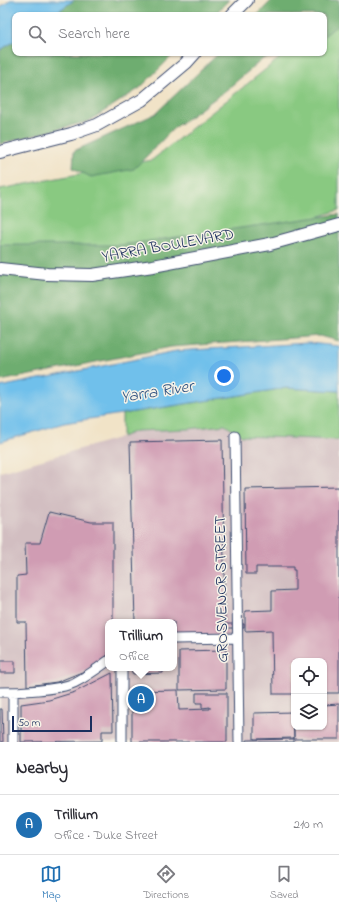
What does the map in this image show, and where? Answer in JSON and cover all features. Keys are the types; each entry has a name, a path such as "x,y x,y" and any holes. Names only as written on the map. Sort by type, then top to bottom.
{"street":[{"path":"235,12 247,0"},
{"path":"0,152 71,134 97,124 142,100 193,56"},
{"name":"YARRA BOULEVARD","path":"0,269 47,274 92,275 153,266 270,244 339,225"},
{"name":"GROSVENOR STREET","path":"235,436 239,742"},
{"path":"177,639 237,638"},
{"path":"0,692 61,687 73,683 95,671 105,663"},
{"path":"122,671 122,742"},
{"path":"13,692 13,742"}],"shaded area":[{"path":"225,425 242,436 339,440 339,742 0,742 0,472 122,437 136,431 188,429"}],"green space":[{"path":"74,0 229,0 217,12 57,12"},
{"path":"272,0 339,0 339,24 327,34 327,12 260,12"},
{"path":"339,9 339,210 308,220 0,262 0,189 152,160 282,56 327,56 327,19"},
{"path":"12,43 12,56 172,56 140,88 89,121 0,144 0,50"},
{"path":"216,56 298,56 264,58 225,91 173,129 134,169 91,177 73,168 74,151 155,114"},
{"path":"339,214 339,341 320,336 171,347 0,381 0,245 121,245"},
{"path":"286,388 339,391 339,440 242,436 225,425 188,429 136,431 122,437 122,414"}],"water":[{"path":"10,0 74,0 57,12 12,12 12,43 0,50 0,8"},
{"name":"Yarra River","path":"308,343 339,346 339,391 286,388 64,423 0,442 0,387 176,351"}],"building":[{"path":"222,440 225,624 244,624 244,628 225,628 227,635 177,636 177,619 135,619 130,442"},
{"path":"339,487 339,693 327,693 327,658 291,658 291,694 273,694 272,630 245,631 245,611 272,610 272,591 295,590 295,570 293,570 293,567 256,567 256,574 246,574 245,489"},
{"path":"49,512 91,522 113,522 113,619 105,619 105,657 87,670 57,682 27,686 26,622 17,622 17,576 26,575 25,543 40,543"},
{"path":"226,650 226,689 179,690 179,651"},
{"path":"0,661 15,661 15,673 0,673"},
{"path":"132,671 163,671 163,673 132,674"},
{"path":"112,673 113,731 102,731 102,741 21,742 21,704 49,700 75,692"},
{"path":"178,690 179,710 210,709 210,707 202,708 202,703 196,703 196,693 227,693 227,742 132,742 132,691"},
{"path":"339,704 339,739 294,739 294,730 327,730 327,705"},
{"path":"0,709 2,709 3,742 0,742"},
{"path":"291,712 291,730 294,730 294,738 254,739 254,713"},
{"path":"294,739 294,742 246,742 246,740"}],"place":[{"name":"Trillium","path":"141,699"}]}
